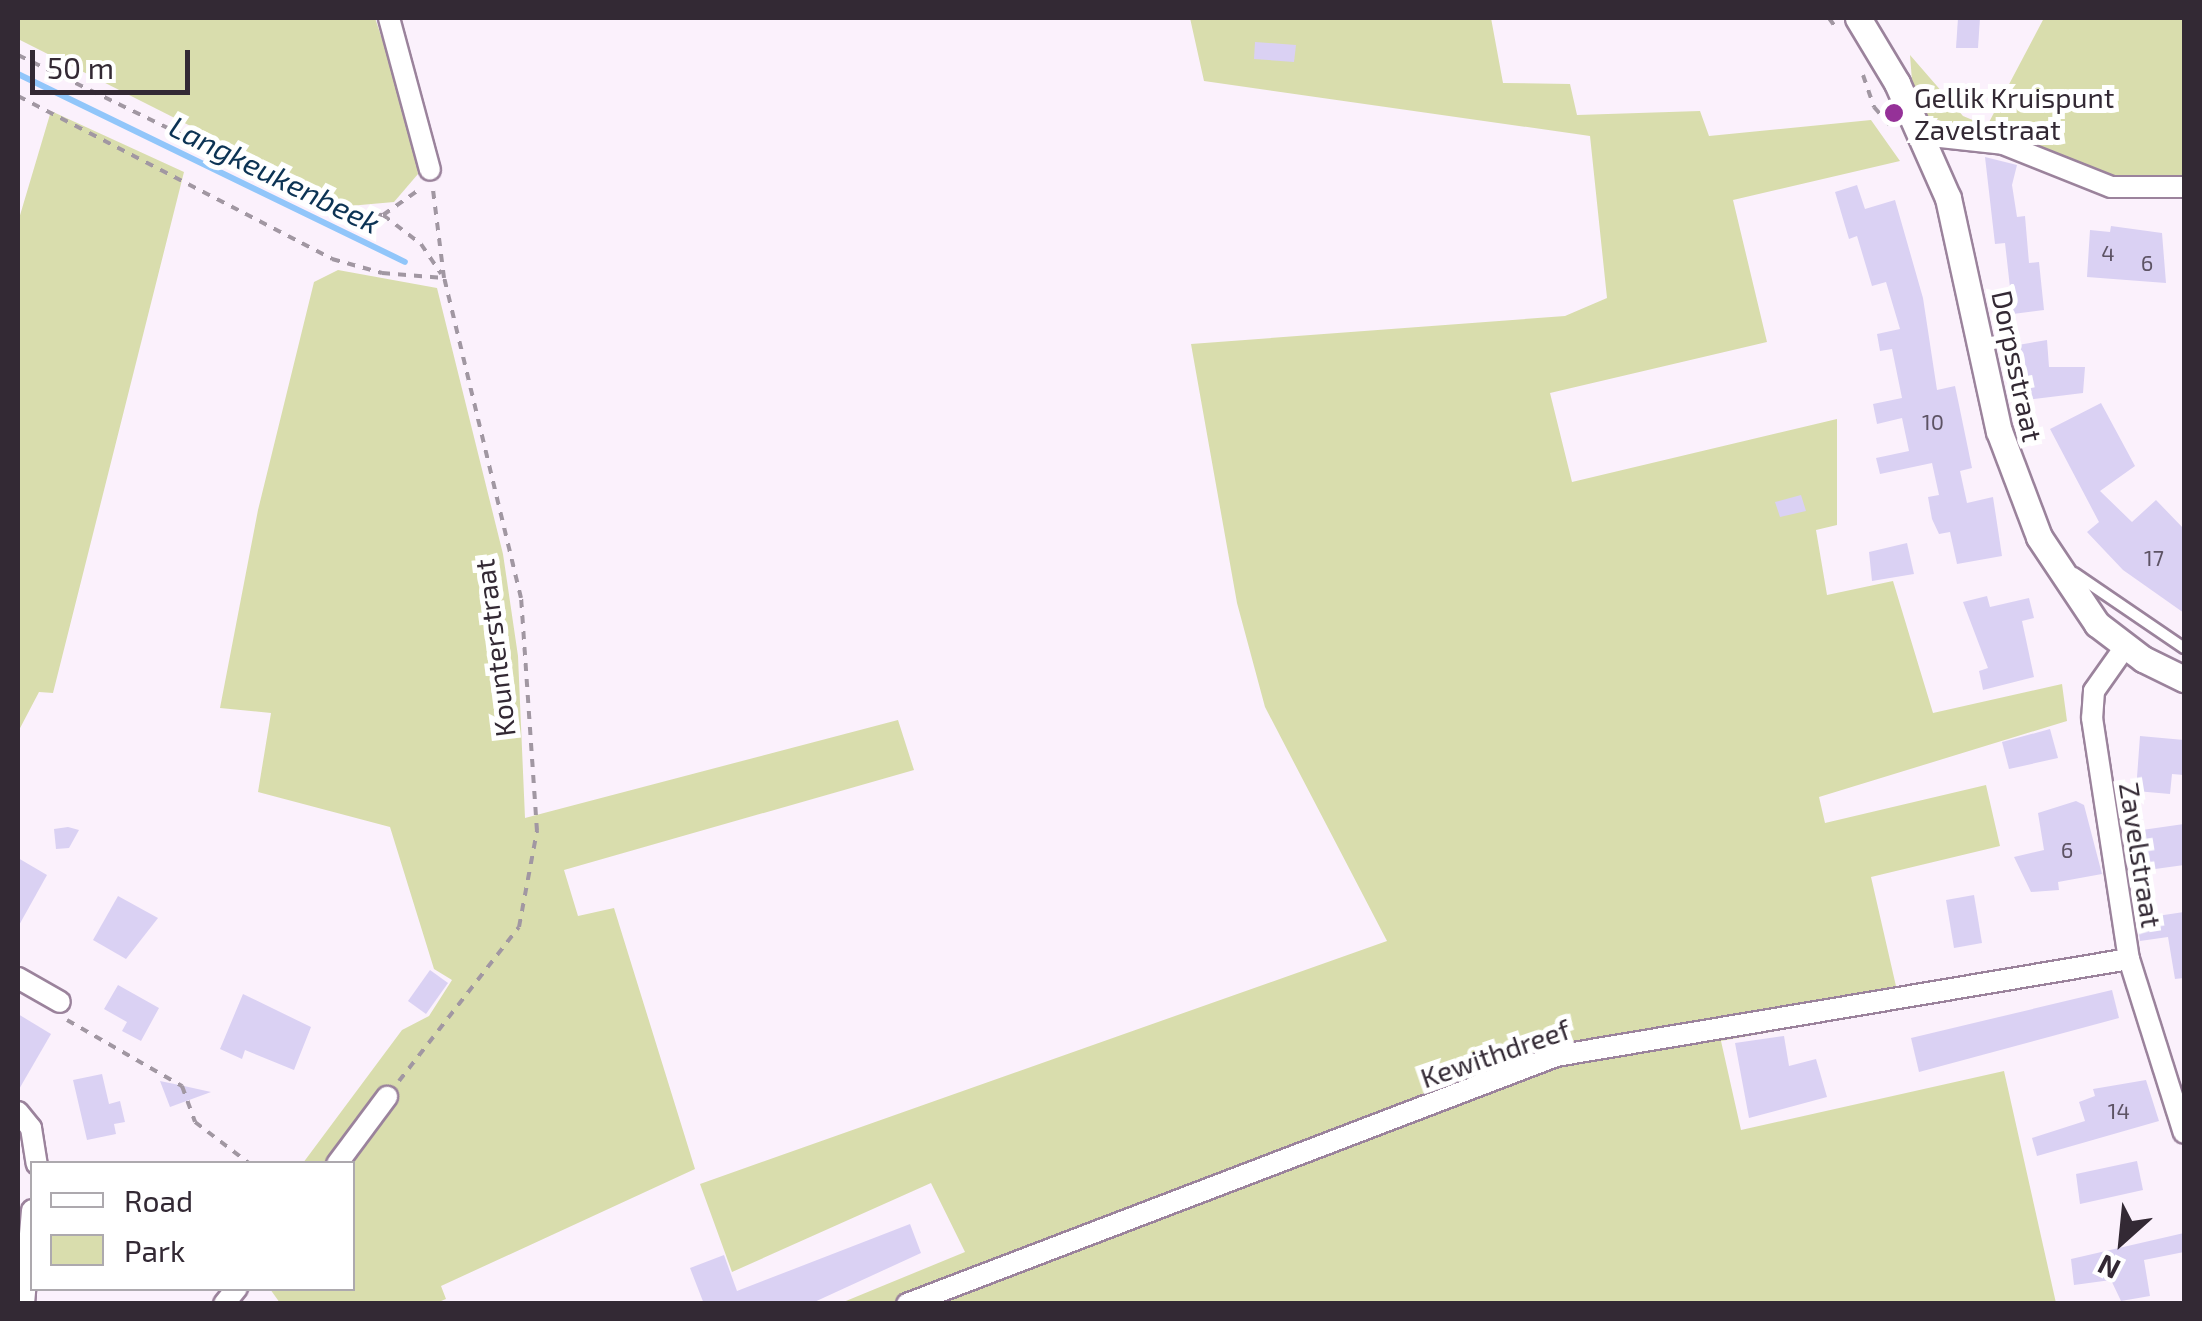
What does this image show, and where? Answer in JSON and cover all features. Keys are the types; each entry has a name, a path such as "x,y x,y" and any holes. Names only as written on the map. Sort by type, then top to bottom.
{"street":[{"path":"389,18 430,170"},
{"name":"Dorpsstraat","path":"1858,18 1922,135 1966,267 1999,431 2020,497 2048,553 2086,611 2125,647 2184,679"},
{"path":"1922,135 2003,144 2110,187 2184,187"},
{"name":"Zavelstraat","path":"2125,647 2092,700 2130,959 2184,1132"},
{"name":"Kewithdreef","path":"907,1304 1556,1056 2130,959"},
{"path":"18,978 60,1002"},
{"path":"339,1161 387,1097"},
{"path":"18,1112 31,1128 36,1161"},
{"path":"24,1304 30,1234"}],"lane":[{"path":"2048,553 2184,648"}],"path":[{"path":"18,55 342,213 383,215 421,244 444,278"},
{"path":"18,96 332,259 382,272 444,278"},
{"path":"383,215 419,190 430,170"},
{"name":"Kounterstraat","path":"387,1097 519,927 538,830 521,598 444,278 430,170"},
{"path":"60,1002 66,1020 182,1086 195,1122 246,1161"}],"green space":[{"path":"18,18 375,18 412,128 418,174 394,202 349,206 18,39"},
{"path":"1190,18 1491,18 1503,83 1570,84 1577,115 1700,111 1709,136 1871,120 1900,161 1733,200 1767,342 1550,393 1572,482 1837,419 1837,525 1816,530 1827,595 1893,581 1933,713 2062,684 2067,721 1819,797 1825,823 1986,785 2000,846 1871,877 1901,1008 1721,1041 1741,1130 2004,1071 2056,1303 841,1303 965,1252 931,1183 732,1272 700,1184 1387,941 1265,707 1237,603 1191,344 1565,316 1607,298 1590,136 1204,81"},
{"path":"2044,18 2184,18 2184,179 2096,176 1924,115 1913,94 1910,55 1963,116 1987,126"},
{"path":"51,111 184,172 53,693 39,692 18,732 18,222"},
{"path":"338,270 437,288 503,554 518,656 525,818 898,720 914,770 564,870 578,916 614,908 695,1169 441,1286 446,1299 436,1303 280,1303 271,1291 355,1291 355,1161 304,1161 402,1030 429,1016 452,980 434,969 390,827 258,792 271,713 220,708 258,510 314,282"}],"building":[{"path":"1958,18 1980,18 1978,48 1956,48"},
{"path":"1255,42 1296,45 1294,62 1254,59"},
{"path":"1985,157 2017,165 2012,185 2017,217 2025,216 2029,263 2039,262 2044,310 2013,314 2005,243 1995,244"},
{"path":"1857,185 1865,209 1895,200 1923,298 1937,390 1955,386 1972,468 1960,471 1967,503 1993,497 2002,556 1957,564 1950,532 1939,534 1932,519 1928,497 1939,495 1932,463 1880,474 1876,458 1909,451 1902,418 1877,424 1873,404 1902,398 1892,349 1880,351 1877,334 1900,329 1886,282 1872,286 1857,236 1849,239 1835,192"},
{"path":"2111,226 2162,233 2166,283 2087,277 2090,230 2110,232"},
{"path":"2047,340 2049,367 2085,367 2083,393 2025,400 2018,345"},
{"path":"2101,403 2135,466 2100,491 2132,522 2156,500 2184,529 2184,613 2123,570 2087,532 2099,522 2050,429"},
{"path":"1801,495 1806,511 1780,517 1775,502"},
{"path":"1907,543 1914,574 1872,581 1869,552"},
{"path":"1987,596 1990,607 2029,598 2034,618 2022,621 2034,677 1983,690 1979,671 1988,668 1963,602"},
{"path":"2050,729 2058,758 2009,769 2002,742"},
{"path":"2140,736 2184,740 2184,775 2172,774 2170,794 2136,791"},
{"path":"2076,801 2084,805 2102,874 2058,882 2059,890 2031,892 2014,857 2044,850 2038,813"},
{"path":"2184,824 2184,865 2148,870 2142,830"},
{"path":"54,829 79,830 69,848 56,849"},
{"path":"18,858 47,875 18,927"},
{"path":"1974,895 1982,943 1954,948 1946,900"},
{"path":"118,896 158,918 126,959 93,940"},
{"path":"2184,912 2184,978 2175,979 2168,937 2140,941 2137,919"},
{"path":"430,970 448,983 426,1014 408,1001"},
{"path":"118,985 159,1008 141,1041 122,1031 127,1022 104,1009"},
{"path":"2112,990 2119,1018 1919,1072 1911,1038"},
{"path":"243,994 311,1027 294,1070 245,1050 242,1059 220,1049"},
{"path":"18,1014 51,1034 18,1091"},
{"path":"1784,1036 1789,1066 1816,1059 1827,1097 1749,1118 1735,1043"},
{"path":"102,1074 109,1104 120,1101 125,1122 114,1124 116,1134 87,1140 73,1080"},
{"path":"2146,1080 2159,1121 2037,1156 2032,1138 2085,1121 2079,1102 2095,1096 2093,1089"},
{"path":"160,1081 184,1086 211,1092 170,1107"},
{"path":"2137,1161 2143,1190 2080,1204 2076,1174"},
{"path":"910,1224 921,1253 810,1304 704,1304 690,1268 724,1255 737,1291"},
{"path":"2184,1233 2184,1252 2144,1260 2150,1296 2121,1301 2111,1280 2074,1285 2071,1259"}],"waterway":[{"name":"Langkeukenbeek","path":"18,74 405,262"}],"place":[{"name":"Gellik Kruispunt Zavelstraat","path":"1894,113"}]}
